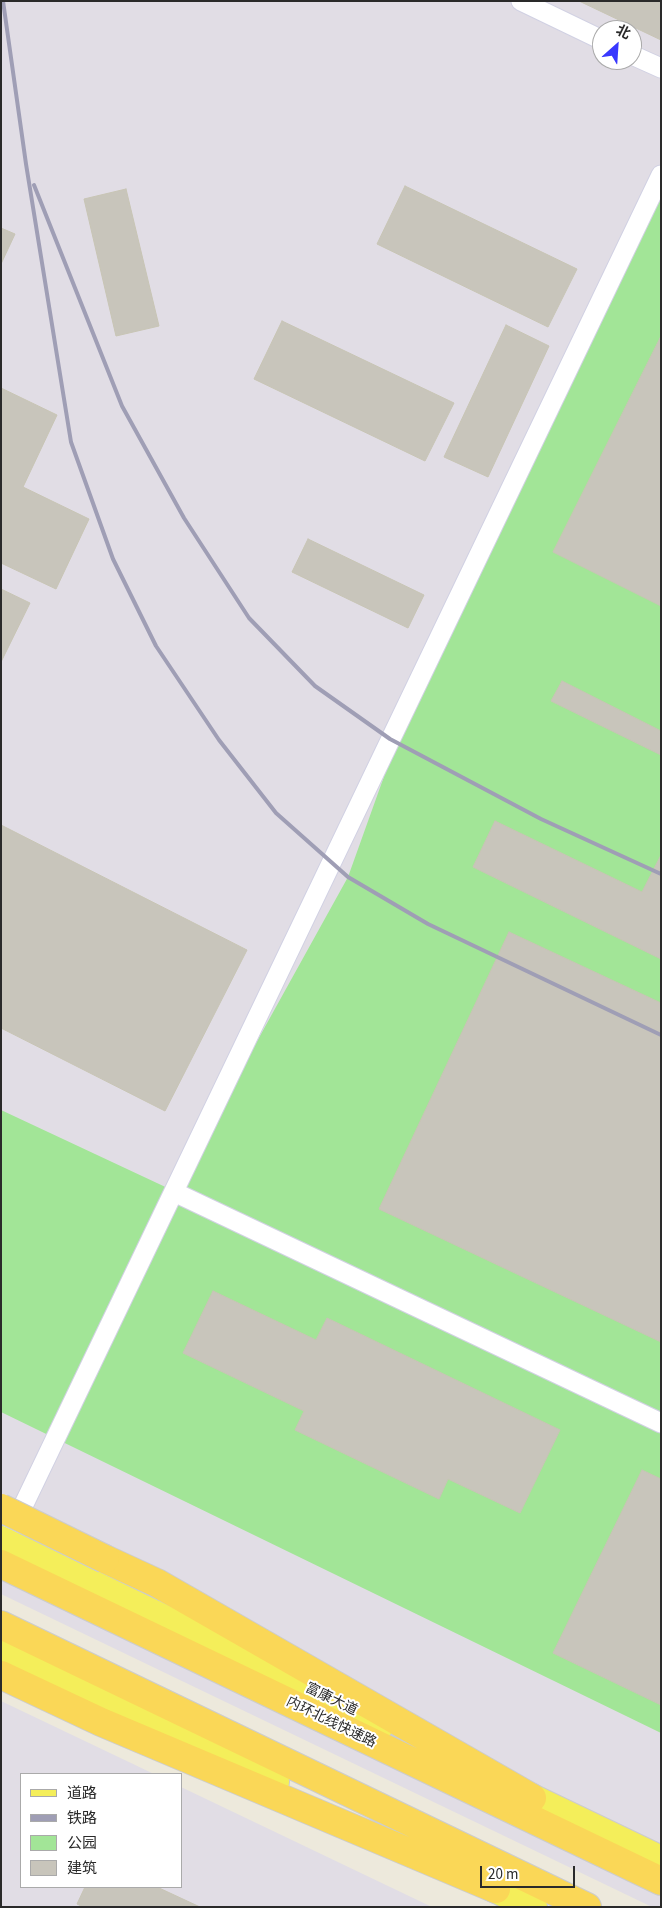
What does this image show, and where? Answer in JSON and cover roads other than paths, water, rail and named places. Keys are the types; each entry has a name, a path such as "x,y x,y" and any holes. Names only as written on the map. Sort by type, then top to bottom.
{"highway":[{"path":"1,1508 157,1583 532,1798"},
{"name":"内环北线快速路","path":"3,1549 661,1881"},
{"path":"1,1625 587,1907"},
{"path":"1,1675 101,1722 496,1889"}],"main road":[{"name":"富康大道","path":"3,1549 661,1860"},
{"path":"1,1651 533,1907"}],"lane":[{"path":"521,1 592,35"},
{"path":"642,59 661,68"},
{"path":"3,1549 661,175"},
{"path":"174,1192 661,1423"}],"railway":[{"path":"3,1 26,164 71,442 113,559 156,646 219,740 276,813 348,877 428,924 661,1035"},
{"path":"34,185 122,406 184,518 249,618 315,686 390,739 541,819 661,874"}]}
